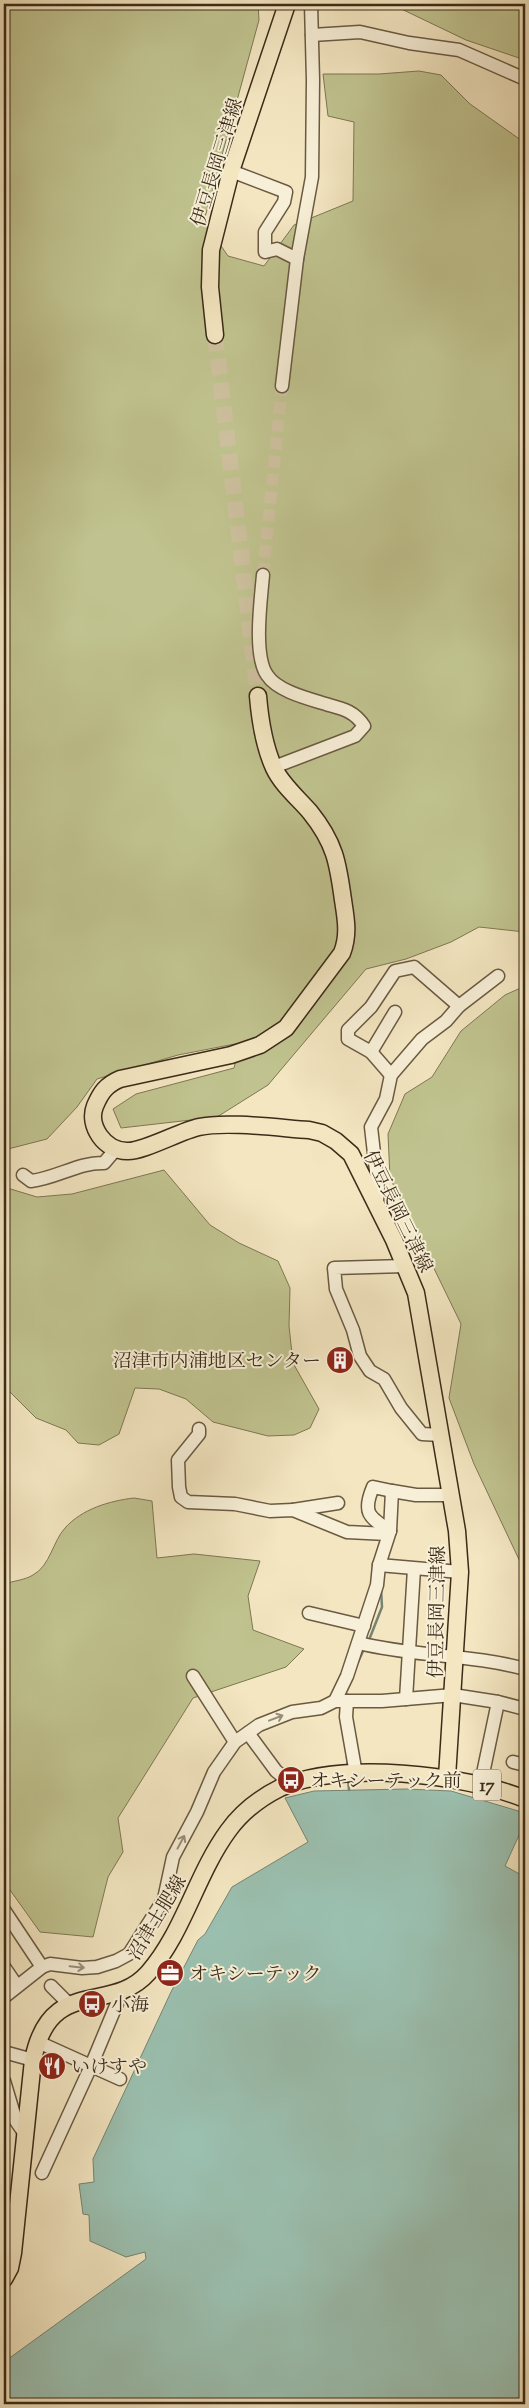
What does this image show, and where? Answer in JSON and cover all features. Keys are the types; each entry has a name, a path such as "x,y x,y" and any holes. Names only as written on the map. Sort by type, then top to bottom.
{"main road":[{"name":"伊豆長岡三津線","path":"216,335 210,287 211,250 231,171 287,4"},
{"path":"116,1149 96,1133 92,1117 100,1095 107,1085 120,1079 231,1055 260,1045 286,1028 342,953 346,942 347,926 337,859 325,833 283,783 274,767 265,740 258,696"},
{"name":"伊豆長岡三津線","path":"116,1149 128,1152 201,1126 309,1130 322,1133 336,1141 351,1154 378,1204 416,1293 457,1531 460,1572 447,1777"},
{"name":"沼津土肥線","path":"4,2280 10,2268 13,2253 33,2060 38,2042 51,2019 69,2004 76,2000 123,1989 138,1982 157,1960 229,1830 258,1802 292,1784 349,1775 406,1774 447,1777 481,1783 525,1799"}],"street":[{"path":"282,386 297,259 312,177 311,4"},
{"path":"312,35 360,32 409,43 459,50 525,78"},
{"path":"231,171 286,192 284,202 266,232 265,252 277,249 297,259"},
{"path":"263,575 260,650 267,675 288,691 346,710 358,716 364,726 355,736 274,767"},
{"path":"391,1075 371,1052 348,1039 348,1030 371,1007 395,971 414,966 459,1006"},
{"path":"378,1204 371,1127 386,1099 391,1075 422,1040 446,1021 459,1006 498,976"},
{"path":"371,1052 395,1012"},
{"path":"23,1175 31,1181 50,1179 89,1162 104,1163 116,1149"},
{"path":"405,1266 334,1268 336,1289 353,1330 360,1356 370,1371 384,1379 402,1408 422,1434 440,1435"},
{"path":"199,1429 199,1434 178,1460 181,1497 188,1502 235,1504 270,1511 293,1510 338,1503"},
{"path":"389,1532 370,1515 367,1506 373,1488 416,1495 450,1495"},
{"path":"349,1775 346,1717 340,1701 377,1585 379,1565 389,1532 392,1491"},
{"path":"293,1510 347,1532 389,1532"},
{"path":"379,1565 460,1572"},
{"path":"406,1699 407,1652 414,1569"},
{"path":"308,1612 364,1626"},
{"path":"359,1643 407,1652 455,1656 525,1669"},
{"path":"193,1676 235,1742"},
{"path":"4,1997 42,1967 50,1964 82,1968 97,1967 116,1961 129,1954 164,1899 173,1857 197,1812 214,1772 235,1742 248,1733 278,1717 292,1712 321,1708 340,1701 406,1699 453,1695 498,1702 525,1710"},
{"path":"481,1783 498,1702"},
{"path":"248,1733 276,1771 292,1784"},
{"path":"4,1910 42,1967"},
{"path":"4,1967 17,1986"},
{"path":"51,1986 69,2004"},
{"path":"42,2173 91,2066 123,1989"},
{"path":"38,2042 120,2078"},
{"path":"4,2052 33,2060"},
{"path":"4,2081 16,2121 26,2134"}],"green space":[{"path":"4,4 258,4 259,20 204,221 228,256 264,266 294,225 353,201 354,122 328,116 323,74 379,74 419,71 441,75 470,104 525,143 525,932 479,927 451,942 406,959 366,969 268,1085 217,1117 121,1128 113,1109 136,1094 234,1068 240,1043 178,1055 97,1079 77,1107 47,1139 4,1150"},
{"path":"391,4 525,4 525,60 466,40"},
{"path":"525,986 525,1626 523,1568 474,1464 449,1398 461,1324 390,1178 388,1134 405,1094 432,1077 461,1031 505,995"},
{"path":"164,1170 210,1225 239,1243 278,1261 290,1288 289,1326 293,1363 319,1409 310,1428 294,1435 268,1436 213,1422 186,1399 159,1389 135,1388 119,1434 99,1445 78,1443 66,1430 36,1418 4,1386 4,1187 37,1197 72,1194"},
{"path":"134,1498 152,1501 157,1558 194,1554 260,1561 248,1596 253,1630 304,1649 286,1667 193,1698 118,1818 123,1852 108,1877 93,1937 40,1932 5,1883 4,1584 26,1578 39,1571 61,1533 79,1516 96,1507"}],"shaded area":[{"path":"406,1789 451,1791 525,1813 525,1822 505,1866 525,1877 525,2404 4,2404 4,2362 146,2259 145,2252 126,2257 90,2241 89,2215 83,2214 79,2184 94,2182 93,2159 171,1992 198,1940 205,1934 232,1887 308,1842 285,1798 314,1791"}],"waterway":[{"path":"369,1640 382,1607 381,1588"},
{"path":"358,1662 364,1649"},
{"path":"347,1757 348,1768"},
{"path":"348,1779 349,1790"}],"tunnel":[{"path":"215,335 258,696"},
{"path":"263,575 282,386"}],"place":[{"name":"沼津市内浦地区センター","path":"340,1360"},
{"name":"オキシーテック前","path":"291,1780"},
{"name":"オキシーテック","path":"170,1973"},
{"name":"小海","path":"92,2004"},
{"name":"いけすや","path":"52,2066"}]}
